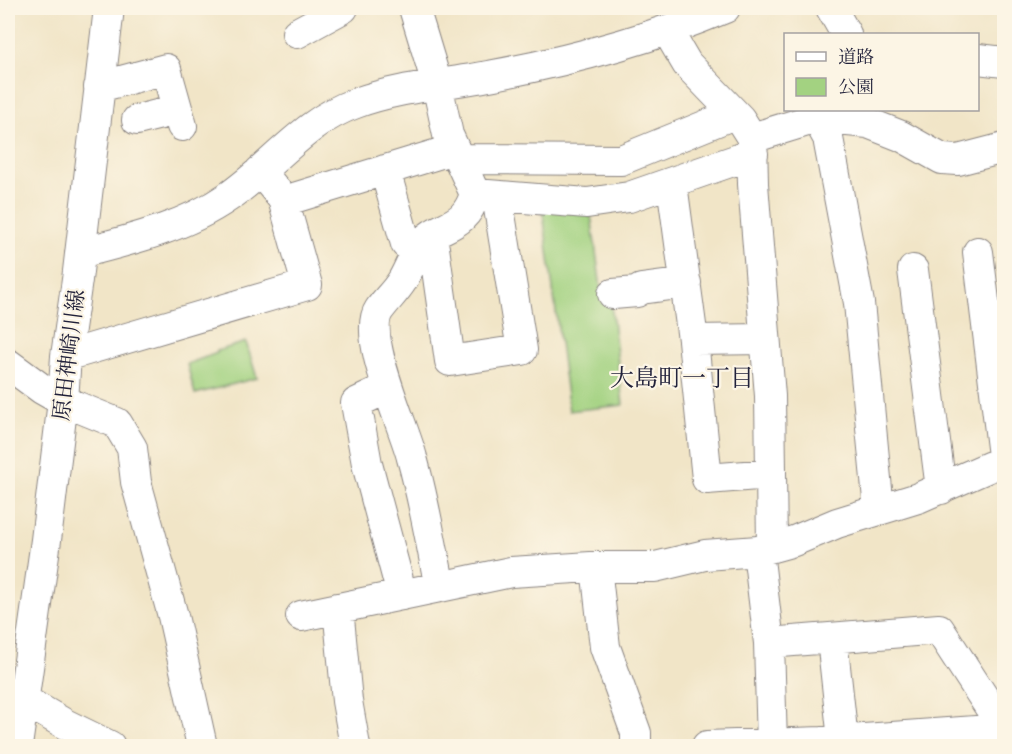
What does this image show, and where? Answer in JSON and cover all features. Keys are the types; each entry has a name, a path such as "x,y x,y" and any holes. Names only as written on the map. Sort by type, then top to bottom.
{"street":[{"name":"原田神崎川線","path":"17,747 16,696 63,401 66,356 108,8"},
{"path":"297,33 343,8"},
{"path":"414,8 437,84 448,135 457,154 486,195 522,350 450,362 434,248 417,241"},
{"path":"80,253 168,227 193,217 229,196 303,133 353,103 381,94 494,75 600,50 667,30 725,8"},
{"path":"831,8 845,33"},
{"path":"667,30 687,64 734,114 752,146 770,396 771,474 765,549 772,744"},
{"path":"99,87 166,69 180,118 137,120"},
{"path":"284,201 386,170 457,154 621,160 734,114"},
{"path":"822,114 859,303 879,510"},
{"path":"417,241 464,216 486,195 587,203 629,198 672,184 822,114 868,123 901,135 942,159 958,160 1005,148"},
{"path":"386,170 419,247 401,282 380,308 375,319 376,343 388,388 412,456 440,587"},
{"path":"66,356 307,285 284,201 261,171"},
{"path":"672,184 693,340 707,479 771,474"},
{"path":"301,616 511,572 596,567 655,567 705,555 765,549 941,489 991,466 1004,464 978,252"},
{"path":"913,270 941,489"},
{"path":"613,294 686,283"},
{"path":"693,340 765,339"},
{"path":"8,364 63,401 117,423 132,448 136,482 173,616 202,747"},
{"path":"388,388 356,403 367,464 402,595"},
{"path":"596,567 605,647 636,733 636,747"},
{"path":"338,608 347,701 355,747"},
{"path":"769,643 939,629 1004,729 1004,747"},
{"path":"832,639 843,740"},
{"path":"16,696 110,747"},
{"path":"707,747 843,740 922,741 1004,729"}],"green space":[{"path":"542,205 590,208 603,303 611,303 623,405 569,411"},
{"path":"246,342 257,378 195,394 187,364"}],"district":[{"name":"大島町一丁目","path":"682,378"}]}
